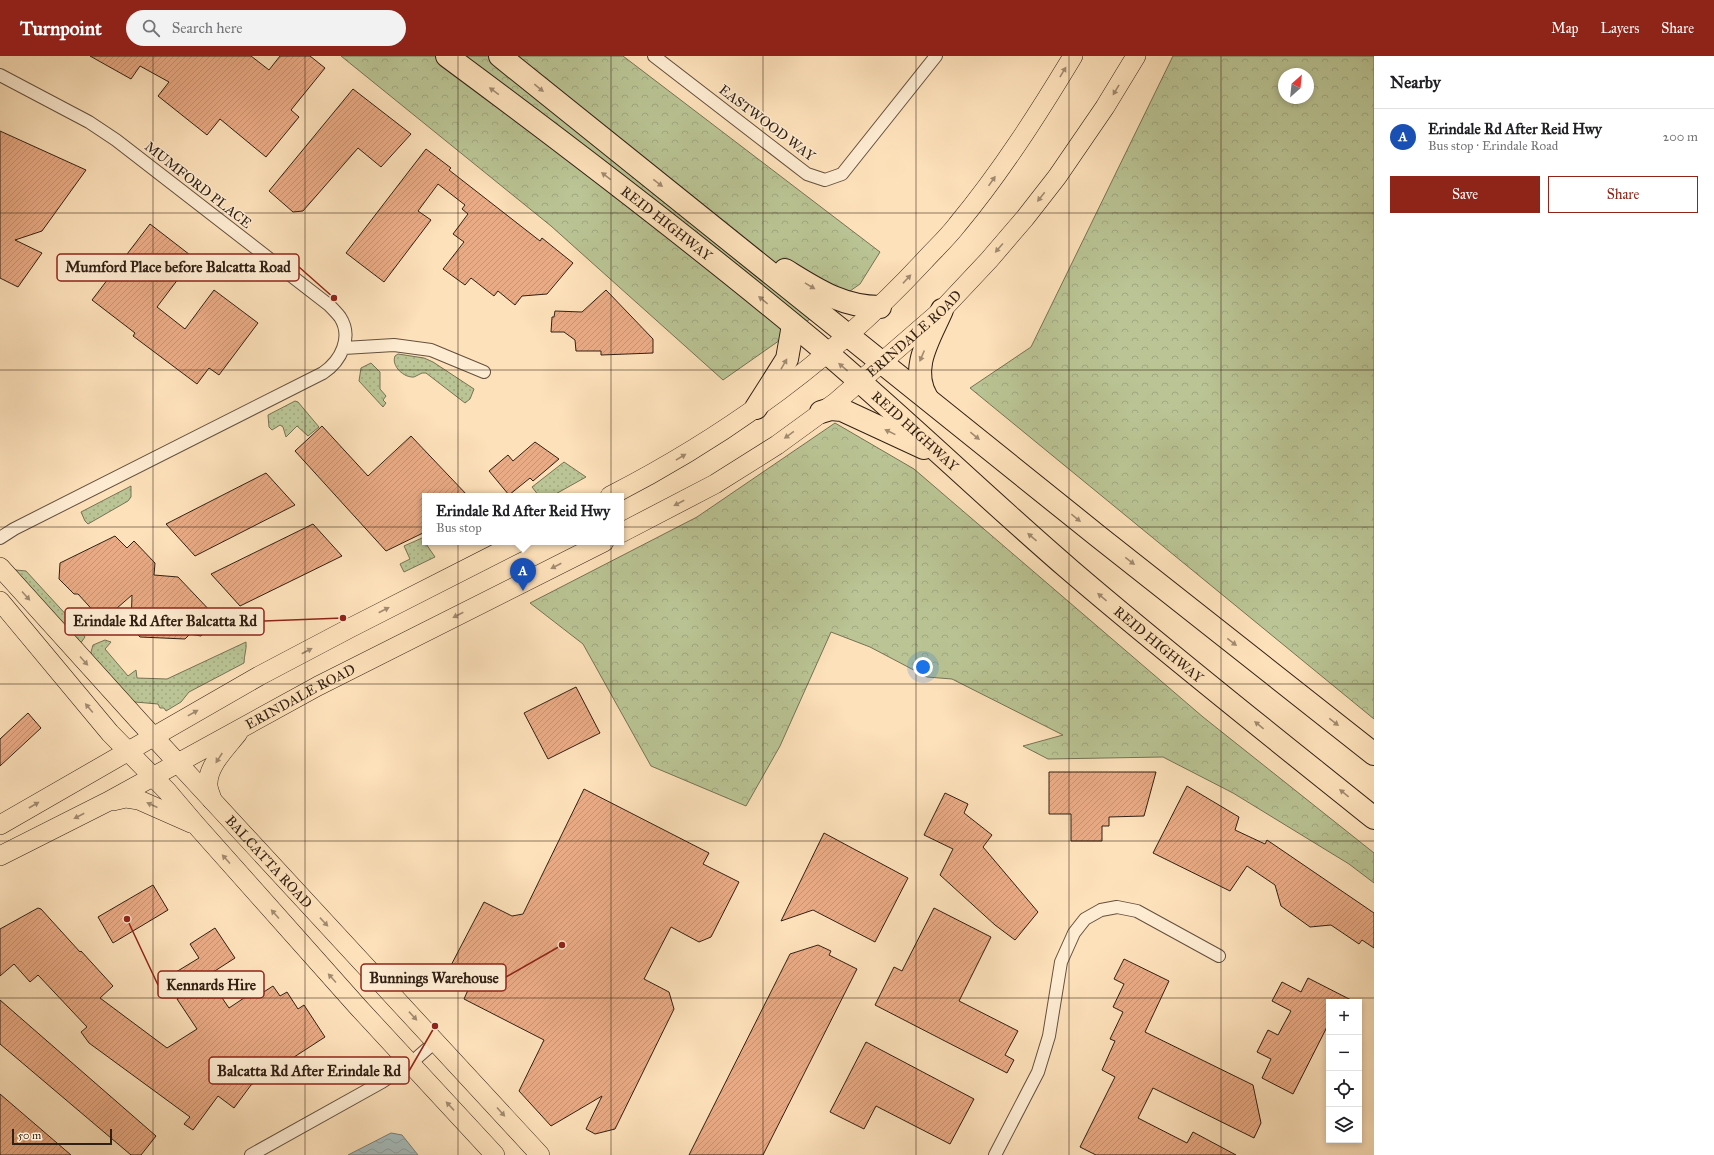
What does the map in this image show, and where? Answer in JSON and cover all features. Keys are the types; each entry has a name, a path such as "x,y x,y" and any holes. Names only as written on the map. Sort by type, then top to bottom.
{"highway":[{"name":"REID HIGHWAY","path":"447,56 537,122 793,325 860,381 950,461 1010,518 1072,572 1374,818"},
{"name":"REID HIGHWAY","path":"500,56 627,159 717,229 881,363 1374,754"},
{"path":"717,229 826,295 864,307 880,307"},
{"path":"927,398 922,390 919,378 919,363 942,310"},
{"path":"756,408 787,359 793,325"},
{"path":"821,412 831,409 842,410 950,461"}],"main road":[{"path":"616,493 648,477 756,408 826,353 880,307 956,226 984,192 1020,140 1073,56"},
{"name":"ERINDALE ROAD","path":"624,531 715,484 777,445 836,402 942,310 989,260 1025,218 1057,177 1105,107 1136,56"},
{"path":"0,825 153,737 350,628 513,545"},
{"name":"ERINDALE ROAD","path":"0,856 107,802 318,686 598,545"},
{"name":"BALCATTA ROAD","path":"0,567 153,737 540,1155"},
{"name":"BALCATTA ROAD","path":"0,601 110,733 167,791 196,826 495,1155"},
{"path":"212,800 208,785 212,769 219,757 243,727"},
{"path":"107,802 126,798 139,800 196,826"}],"street":[{"name":"EASTWOOD WAY","path":"654,56 807,174 825,180 842,174 936,56"},
{"name":"MUMFORD PLACE","path":"0,75 89,122 116,140 329,305 340,317 345,331 344,348"},
{"path":"0,538 14,529 323,373 334,364 344,348 394,345 431,350 484,372"},
{"path":"995,1155 1038,1072 1049,1036 1062,962 1074,933 1085,919 1101,910 1117,907 1137,911 1219,956"},
{"path":"251,1155 382,1082 411,1063 436,1041"}],"green space":[{"path":"341,56 623,56 880,252 860,284 723,380 551,226"},
{"path":"1173,56 1374,56 1374,719 970,388 1031,347"},
{"path":"398,354 424,358 433,362 474,389 470,399 465,403 426,373 422,373 414,377 406,376 399,371 395,364 395,356"},
{"path":"371,363 380,372 380,389 386,396 383,400 386,403 383,407 359,381 361,368"},
{"path":"295,401 298,402 319,427 308,436 297,426 286,437 283,427 280,425 272,430 269,427 268,415"},
{"path":"835,423 914,469 1203,717 1374,853 1374,883 1349,864 1233,793 1163,757 1048,759 1023,746 1063,735 952,679 927,677 870,647 831,632 780,746 746,806 651,766 583,644 530,603 697,517"},
{"path":"564,462 586,477 557,493 537,493 532,487"},
{"path":"131,486 131,497 128,501 88,524 85,521 81,512"},
{"path":"422,538 422,545 427,545 435,557 404,572 400,564 410,559 404,546"},
{"path":"13,571 26,571 82,632 85,637 80,644"},
{"path":"105,640 111,642 105,649 128,676 136,670 137,678 167,679 246,642 246,647 244,663 189,692 181,702 166,711 164,708 160,708 158,704 135,702 92,659 91,652 93,645"}],"water":[{"path":"391,1133 402,1135 418,1155 348,1155"}],"building":[{"path":"90,56 251,56 269,70 280,56 310,56 325,68 291,110 299,117 266,157 220,119 207,135 158,96 169,82 140,66 131,79"},
{"path":"353,89 411,134 381,167 358,148 303,211 293,212 269,191"},
{"path":"0,131 86,170 42,231 15,240 42,253 18,287 0,278"},
{"path":"426,149 451,168 449,170 540,241 542,238 573,263 547,294 522,296 515,305 498,291 494,296 471,278 465,285 443,269 464,242 453,234 468,214 462,209 465,205 438,184 418,211 431,220 384,282 346,253"},
{"path":"150,224 194,258 157,307 185,329 214,290 258,323 219,375 209,368 197,384 133,336 135,333 92,300"},
{"path":"606,290 653,339 653,353 601,355 601,351 576,351 575,340 564,332 551,332 552,317 554,317 555,311 582,312"},
{"path":"322,426 368,476 411,436 465,493 422,493 422,533 386,551 295,451"},
{"path":"535,442 559,459 533,481 530,478 511,493 507,493 489,471 508,455 513,461"},
{"path":"266,473 295,505 195,556 166,524"},
{"path":"313,524 342,556 240,606 211,574"},
{"path":"115,536 127,548 134,541 155,563 154,575 178,577 215,616 213,625 201,636 190,634 185,639 140,637 131,628 132,595 109,615 98,616 78,594 74,594 59,579 60,563"},
{"path":"576,687 600,733 548,759 524,713"},
{"path":"28,713 41,728 0,766 0,739"},
{"path":"1049,772 1156,772 1144,816 1109,817 1109,826 1102,826 1102,841 1071,841 1071,814 1049,814"},
{"path":"1187,786 1239,817 1235,830 1265,844 1267,840 1374,913 1374,948 1362,940 1359,944 1331,925 1310,927 1281,906 1275,885 1247,866 1230,891 1153,853"},
{"path":"584,789 709,853 703,864 739,882 711,937 699,942 671,927 644,979 669,992 674,1009 615,1129 595,1134 586,1129 602,1096 551,1126 519,1091 544,1040 464,999 468,990 447,973 484,902 512,916 523,914"},
{"path":"945,793 968,804 964,813 992,835 983,847 1038,912 1015,940 995,925 940,875 953,849 924,835"},
{"path":"824,833 908,878 875,942 813,910 781,921"},
{"path":"153,885 168,910 113,943 98,917"},
{"path":"38,908 41,909 113,986 100,998 167,1048 197,1029 177,999 188,992 176,972 199,958 190,944 215,928 235,958 207,976 229,1008 253,992 256,997 273,986 280,996 287,992 298,1009 304,1005 325,1037 251,1085 234,1108 218,1096 193,1130 184,1124 190,1117 89,1043 81,1032 87,1027 38,975 30,982 14,964 0,976 0,929"},
{"path":"934,908 991,937 959,1001 1018,1031 1005,1055 1014,1060 1007,1073 875,1005 894,967 902,971"},
{"path":"818,945 831,951 829,955 857,969 763,1155 689,1155 790,954"},
{"path":"1124,959 1169,981 1145,1032 1253,1085 1261,1123 1254,1138 1153,1088 1138,1118 1187,1143 1193,1132 1236,1155 1096,1155 1080,1147 1115,1077 1102,1070 1115,1041 1110,1039 1123,1012 1113,1007 1124,984 1114,979"},
{"path":"1308,978 1349,999 1326,999 1326,1029 1293,1094 1262,1078 1271,1059 1257,1052 1268,1030 1278,1035 1291,1011 1272,1001 1282,982 1301,992"},
{"path":"0,1000 156,1136 141,1155 131,1155 0,1044"},
{"path":"866,1042 974,1099 950,1144 876,1106 864,1129 830,1112"},
{"path":"0,1094 71,1155 0,1155"}],"place":[{"name":"Mumford Place before Balcatta Road","path":"334,298"},
{"name":"Erindale Rd After Reid Hwy","path":"523,591"},
{"name":"Erindale Rd After Balcatta Rd","path":"343,618"},
{"name":"Kennards Hire","path":"127,919"},
{"name":"Bunnings Warehouse","path":"562,945"},
{"name":"Balcatta Rd After Erindale Rd","path":"435,1026"}]}
